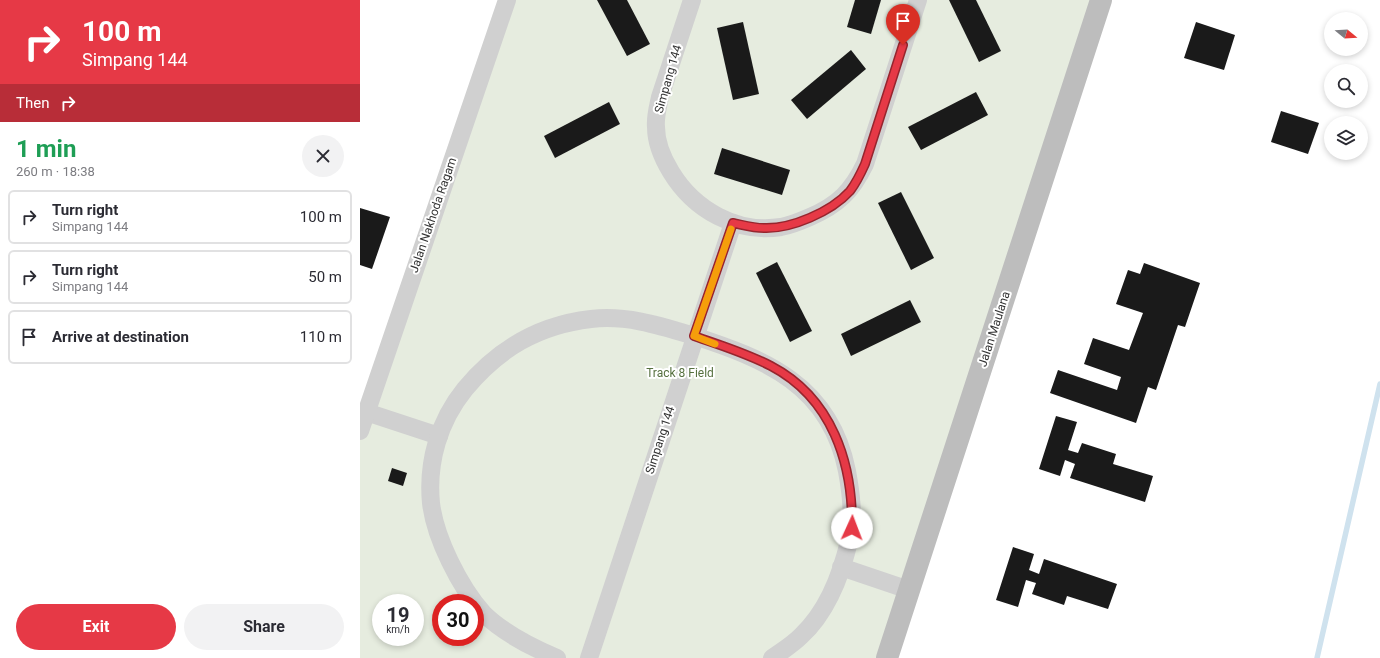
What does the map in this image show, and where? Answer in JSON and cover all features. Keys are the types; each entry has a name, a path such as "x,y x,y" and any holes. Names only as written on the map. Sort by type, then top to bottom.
{"main road":[{"name":"Jalan Maulana","path":"887,658 1101,0"}],"street":[{"name":"Jalan Nakhoda Ragam","path":"360,431 507,0"},
{"name":"Simpang 144","path":"692,0 660,97 657,112 656,127 666,164 676,180 689,195 704,208 733,223 749,227 764,228 782,227 799,222 817,214 834,204 849,191 859,177 865,164 918,0"},
{"name":"Simpang 144","path":"589,658 694,336 733,223"},
{"path":"557,658 518,639 484,613 472,599 446,554 435,525 430,488 433,455 446,416 478,373 494,358 512,346 550,328 590,319 610,318 631,319 662,327 694,336 752,357 777,370 803,389 818,406 830,424 839,444 846,466 852,507 852,528 841,567 826,605 802,636 772,658"},
{"path":"366,412 439,436"},
{"path":"841,567 909,590"}],"green space":[{"name":"Track 8 Field","path":"508,0 1101,0 887,658 360,658 360,433"}],"building":[{"path":"597,0 627,0 650,44 627,56"},
{"path":"855,0 881,0 871,34 847,27"},
{"path":"949,0 976,0 1001,51 979,62"},
{"path":"743,22 759,94 733,100 717,28"},
{"path":"1196,22 1235,35 1224,70 1184,58"},
{"path":"851,50 866,69 807,119 791,100"},
{"path":"976,92 988,115 921,150 908,127"},
{"path":"609,102 620,124 555,158 544,136"},
{"path":"1281,111 1319,123 1308,154 1271,142"},
{"path":"722,148 790,170 782,195 714,174"},
{"path":"901,192 934,258 911,270 878,203"},
{"path":"360,208 390,217 372,269 360,265"},
{"path":"777,262 812,331 790,342 756,273"},
{"path":"1144,263 1200,283 1185,327 1178,325 1156,390 1148,387 1136,423 1050,393 1058,370 1117,390 1121,377 1084,364 1093,338 1129,350 1143,313 1116,304 1128,270 1140,274"},
{"path":"910,300 921,322 851,356 841,334"},
{"path":"1056,416 1077,422 1068,450 1078,453 1082,443 1116,454 1113,464 1153,476 1145,502 1070,478 1075,464 1065,460 1060,476 1039,469"},
{"path":"392,468 407,473 403,486 388,481"},
{"path":"1013,547 1034,554 1029,570 1039,574 1044,559 1117,584 1108,609 1067,596 1064,605 1032,594 1036,583 1026,580 1018,607 996,600"}],"waterway":[{"path":"1317,658 1380,384"}],"slow traffic":[{"path":"715,344 694,336 731,229"}],"route":[{"path":"852,528 850,486 846,466 839,444 830,424 818,406 803,389 772,367 752,357 694,336 733,223 749,227 782,227 799,222 817,214 834,204 849,191 859,177 865,164 903,45"}]}
